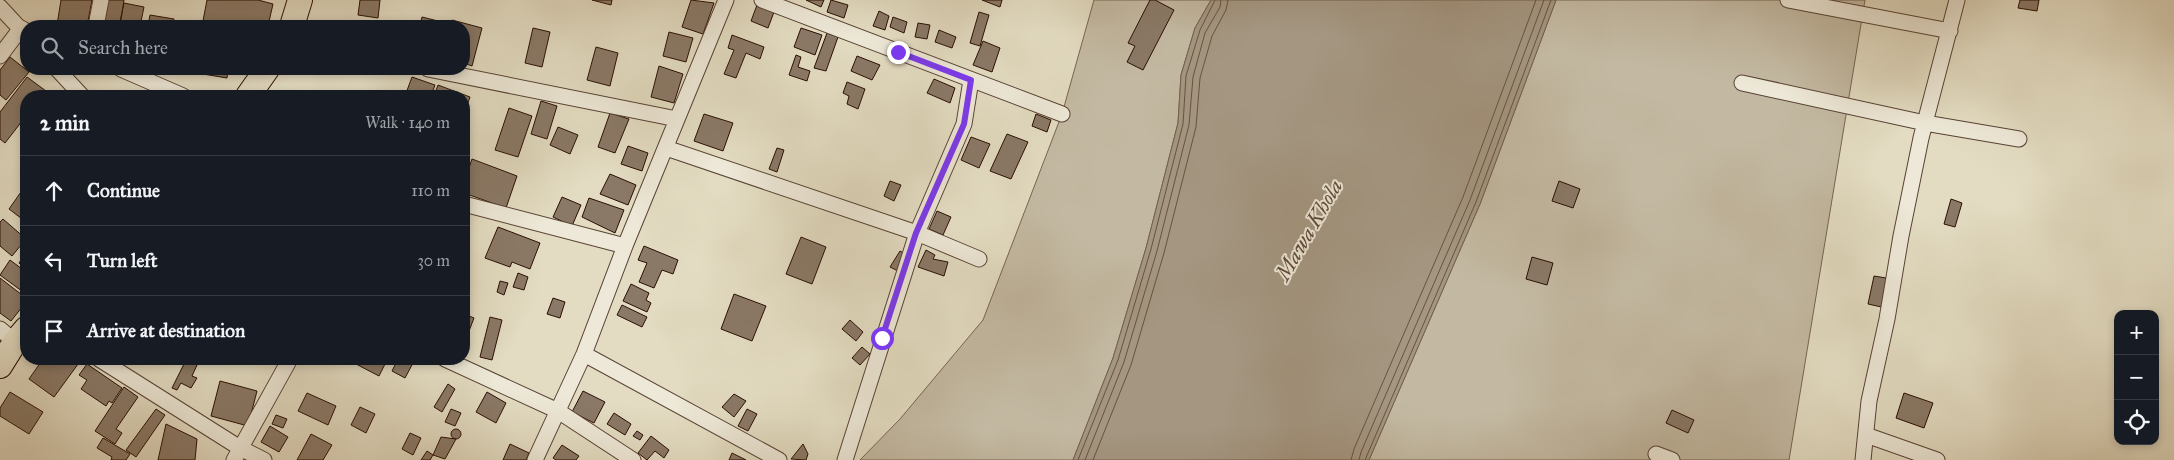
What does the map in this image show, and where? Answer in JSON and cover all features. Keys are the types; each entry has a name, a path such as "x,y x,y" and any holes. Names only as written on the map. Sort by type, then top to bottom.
{"main road":[{"path":"294,20 300,0"},
{"path":"252,90 263,75"},
{"path":"0,366 14,333"}],"street":[{"path":"97,20 101,0"},
{"path":"535,460 584,354 625,246 726,0"},
{"path":"762,0 1062,114"},
{"path":"1788,0 1950,31"},
{"path":"1863,460 1869,401 1925,123 1957,0"},
{"path":"0,7 20,27"},
{"path":"0,56 20,35"},
{"path":"63,75 76,90"},
{"path":"134,75 169,90"},
{"path":"458,75 677,119"},
{"path":"844,460 916,233 964,124 971,80"},
{"path":"1742,83 1925,123 2019,139"},
{"path":"666,148 916,233 978,259"},
{"path":"470,206 625,246"},
{"path":"584,354 779,460"},
{"path":"108,365 237,454 264,460"},
{"path":"237,454 287,365"},
{"path":"458,365 558,411 633,460"},
{"path":"1866,435 1937,460"},
{"path":"1656,454 1672,460"}],"shaded area":[{"path":"1094,0 1211,0 1195,28 1181,75 1178,123 1146,248 1113,358 1073,460 860,460 900,419 983,320 1062,114"},
{"path":"1556,0 1865,0 1789,460 1369,460 1480,204"}],"water":[{"name":"Mawa Khola","path":"1211,0 1556,0 1480,204 1369,460 1073,460 1113,358 1146,248 1178,123 1181,75 1195,28"}],"building":[{"path":"61,0 92,0 88,20 58,20"},
{"path":"108,0 124,0 121,20 105,20"},
{"path":"207,0 258,0 273,4 269,20 203,20"},
{"path":"360,0 380,0 378,18 358,15"},
{"path":"592,0 612,0 611,5"},
{"path":"691,0 714,3 703,34 682,27"},
{"path":"806,0 824,0 821,7"},
{"path":"831,0 848,5 844,18 827,12"},
{"path":"982,0 1002,0 1000,7"},
{"path":"1150,0 1155,0 1174,10 1143,70 1127,62 1135,46 1128,43"},
{"path":"2020,0 2039,0 2037,11 2018,8"},
{"path":"124,3 144,7 141,20 120,20"},
{"path":"757,5 774,12 768,28 751,21"},
{"path":"879,11 889,16 885,30 873,26"},
{"path":"979,12 989,15 980,46 970,43"},
{"path":"150,15 174,19 174,20 149,20"},
{"path":"422,17 434,20 421,20"},
{"path":"893,17 907,22 904,33 890,27"},
{"path":"918,23 930,25 927,39 915,37"},
{"path":"470,25 482,28 472,66 470,65"},
{"path":"533,28 550,32 542,67 525,63"},
{"path":"801,28 822,35 815,55 794,47"},
{"path":"939,30 956,37 952,48 935,42"},
{"path":"669,32 693,38 686,62 663,56"},
{"path":"827,33 838,37 826,71 814,68"},
{"path":"732,35 764,47 760,59 746,53 736,78 724,74 734,50 728,48"},
{"path":"983,41 1000,48 992,72 973,65"},
{"path":"596,47 618,53 610,86 587,80"},
{"path":"796,55 801,57 798,67 810,71 807,81 789,75"},
{"path":"857,56 880,65 872,80 851,71"},
{"path":"10,57 20,65 20,75 27,75 6,100 0,95 0,70"},
{"path":"659,66 683,74 674,103 651,97"},
{"path":"209,75 227,75 227,78"},
{"path":"27,77 45,90 20,90 20,124 5,143 0,139 0,112"},
{"path":"412,77 435,85 433,90 407,90"},
{"path":"934,79 955,88 950,103 927,93"},
{"path":"847,82 865,89 858,109 847,104 849,96 843,93"},
{"path":"438,85 451,90 436,90"},
{"path":"541,101 557,106 547,139 531,134"},
{"path":"509,108 532,116 518,157 495,150"},
{"path":"610,113 629,119 615,153 598,147"},
{"path":"704,114 733,123 723,151 694,141"},
{"path":"1036,114 1051,120 1047,132 1032,126"},
{"path":"558,127 578,135 570,154 550,145"},
{"path":"1007,134 1028,142 1011,179 990,171"},
{"path":"971,137 990,144 979,168 961,160"},
{"path":"628,146 648,153 642,171 621,164"},
{"path":"777,148 784,150 777,172 769,169"},
{"path":"472,159 517,176 506,208 470,195 470,165"},
{"path":"610,174 636,185 628,205 600,194"},
{"path":"890,181 901,185 894,201 884,196"},
{"path":"1559,181 1580,189 1573,208 1552,201"},
{"path":"20,193 20,217 9,209"},
{"path":"562,197 581,205 572,226 553,217"},
{"path":"589,198 624,210 615,233 582,217"},
{"path":"1951,199 1962,203 1955,227 1944,224"},
{"path":"937,211 951,217 943,235 929,229"},
{"path":"3,219 20,234 20,246 12,256 0,246 0,222"},
{"path":"498,227 540,243 530,269 512,262 510,267 485,258"},
{"path":"801,237 826,247 812,284 786,274"},
{"path":"644,246 678,260 673,274 662,270 654,288 639,282 647,263 638,260"},
{"path":"926,250 935,255 933,259 948,262 944,276 918,267"},
{"path":"900,251 907,255 898,271 890,267"},
{"path":"1532,257 1553,263 1547,285 1526,279"},
{"path":"10,260 20,268 20,290 0,275"},
{"path":"518,273 528,277 524,290 513,287"},
{"path":"1874,276 1892,279 1886,308 1868,304"},
{"path":"0,278 20,293 20,310 11,321 0,313"},
{"path":"500,281 508,283 504,295 497,292"},
{"path":"631,284 649,293 646,300 651,303 647,312 623,301"},
{"path":"734,294 766,306 752,341 721,329"},
{"path":"553,298 565,302 560,318 547,314"},
{"path":"622,305 647,317 642,327 617,315"},
{"path":"470,316 474,318 470,328"},
{"path":"490,317 502,320 492,360 480,357"},
{"path":"850,320 863,332 856,341 842,329"},
{"path":"862,347 870,354 860,365 852,358"},
{"path":"39,365 77,365 54,397 29,379"},
{"path":"86,365 88,365 122,388 112,403 109,401 106,406 81,389 87,380 79,375"},
{"path":"184,365 197,365 192,376 197,378 191,388 181,383 177,390 172,388"},
{"path":"358,365 384,365 379,376"},
{"path":"395,365 412,365 405,378 392,371"},
{"path":"220,381 257,391 248,426 211,416"},
{"path":"448,384 455,389 442,412 434,407"},
{"path":"124,387 138,397 116,429 122,433 115,444 95,431"},
{"path":"583,391 605,402 594,423 572,412"},
{"path":"10,392 43,412 29,434 0,416 0,408"},
{"path":"487,392 506,403 496,423 476,412"},
{"path":"307,393 336,406 328,425 298,411"},
{"path":"1904,393 1933,403 1924,428 1896,418"},
{"path":"734,394 746,401 734,417 722,407"},
{"path":"360,407 375,414 366,433 351,425"},
{"path":"156,409 165,415 136,457 126,450"},
{"path":"451,409 461,413 455,426 445,422"},
{"path":"747,409 757,414 748,431 738,426"},
{"path":"1672,410 1694,420 1688,433 1666,423"},
{"path":"614,413 631,424 625,435 607,424"},
{"path":"276,415 287,419 283,428 272,424"},
{"path":"166,424 197,439 195,460 158,460"},
{"path":"270,426 288,437 279,452 261,442"},
{"path":"454,429 458,429 461,434 460,438 454,439 451,436 451,432"},
{"path":"637,431 643,435 640,440 633,436"},
{"path":"410,433 421,438 413,455 402,449"},
{"path":"311,434 332,445 323,460 297,460"},
{"path":"651,436 669,450 664,458 655,451 647,460 638,453"},
{"path":"441,437 456,439 445,459 433,455"},
{"path":"103,438 130,454 126,460 111,460 112,457 97,448"},
{"path":"510,444 529,453 526,460 503,460"},
{"path":"803,444 808,454 806,460 791,459"},
{"path":"562,445 579,456 576,460 556,460 553,458"},
{"path":"427,451 433,455 430,460 421,460"},
{"path":"732,453 746,460 729,460"}],"route":[{"path":"882,338 916,233 964,124 971,80 898,52"}]}
